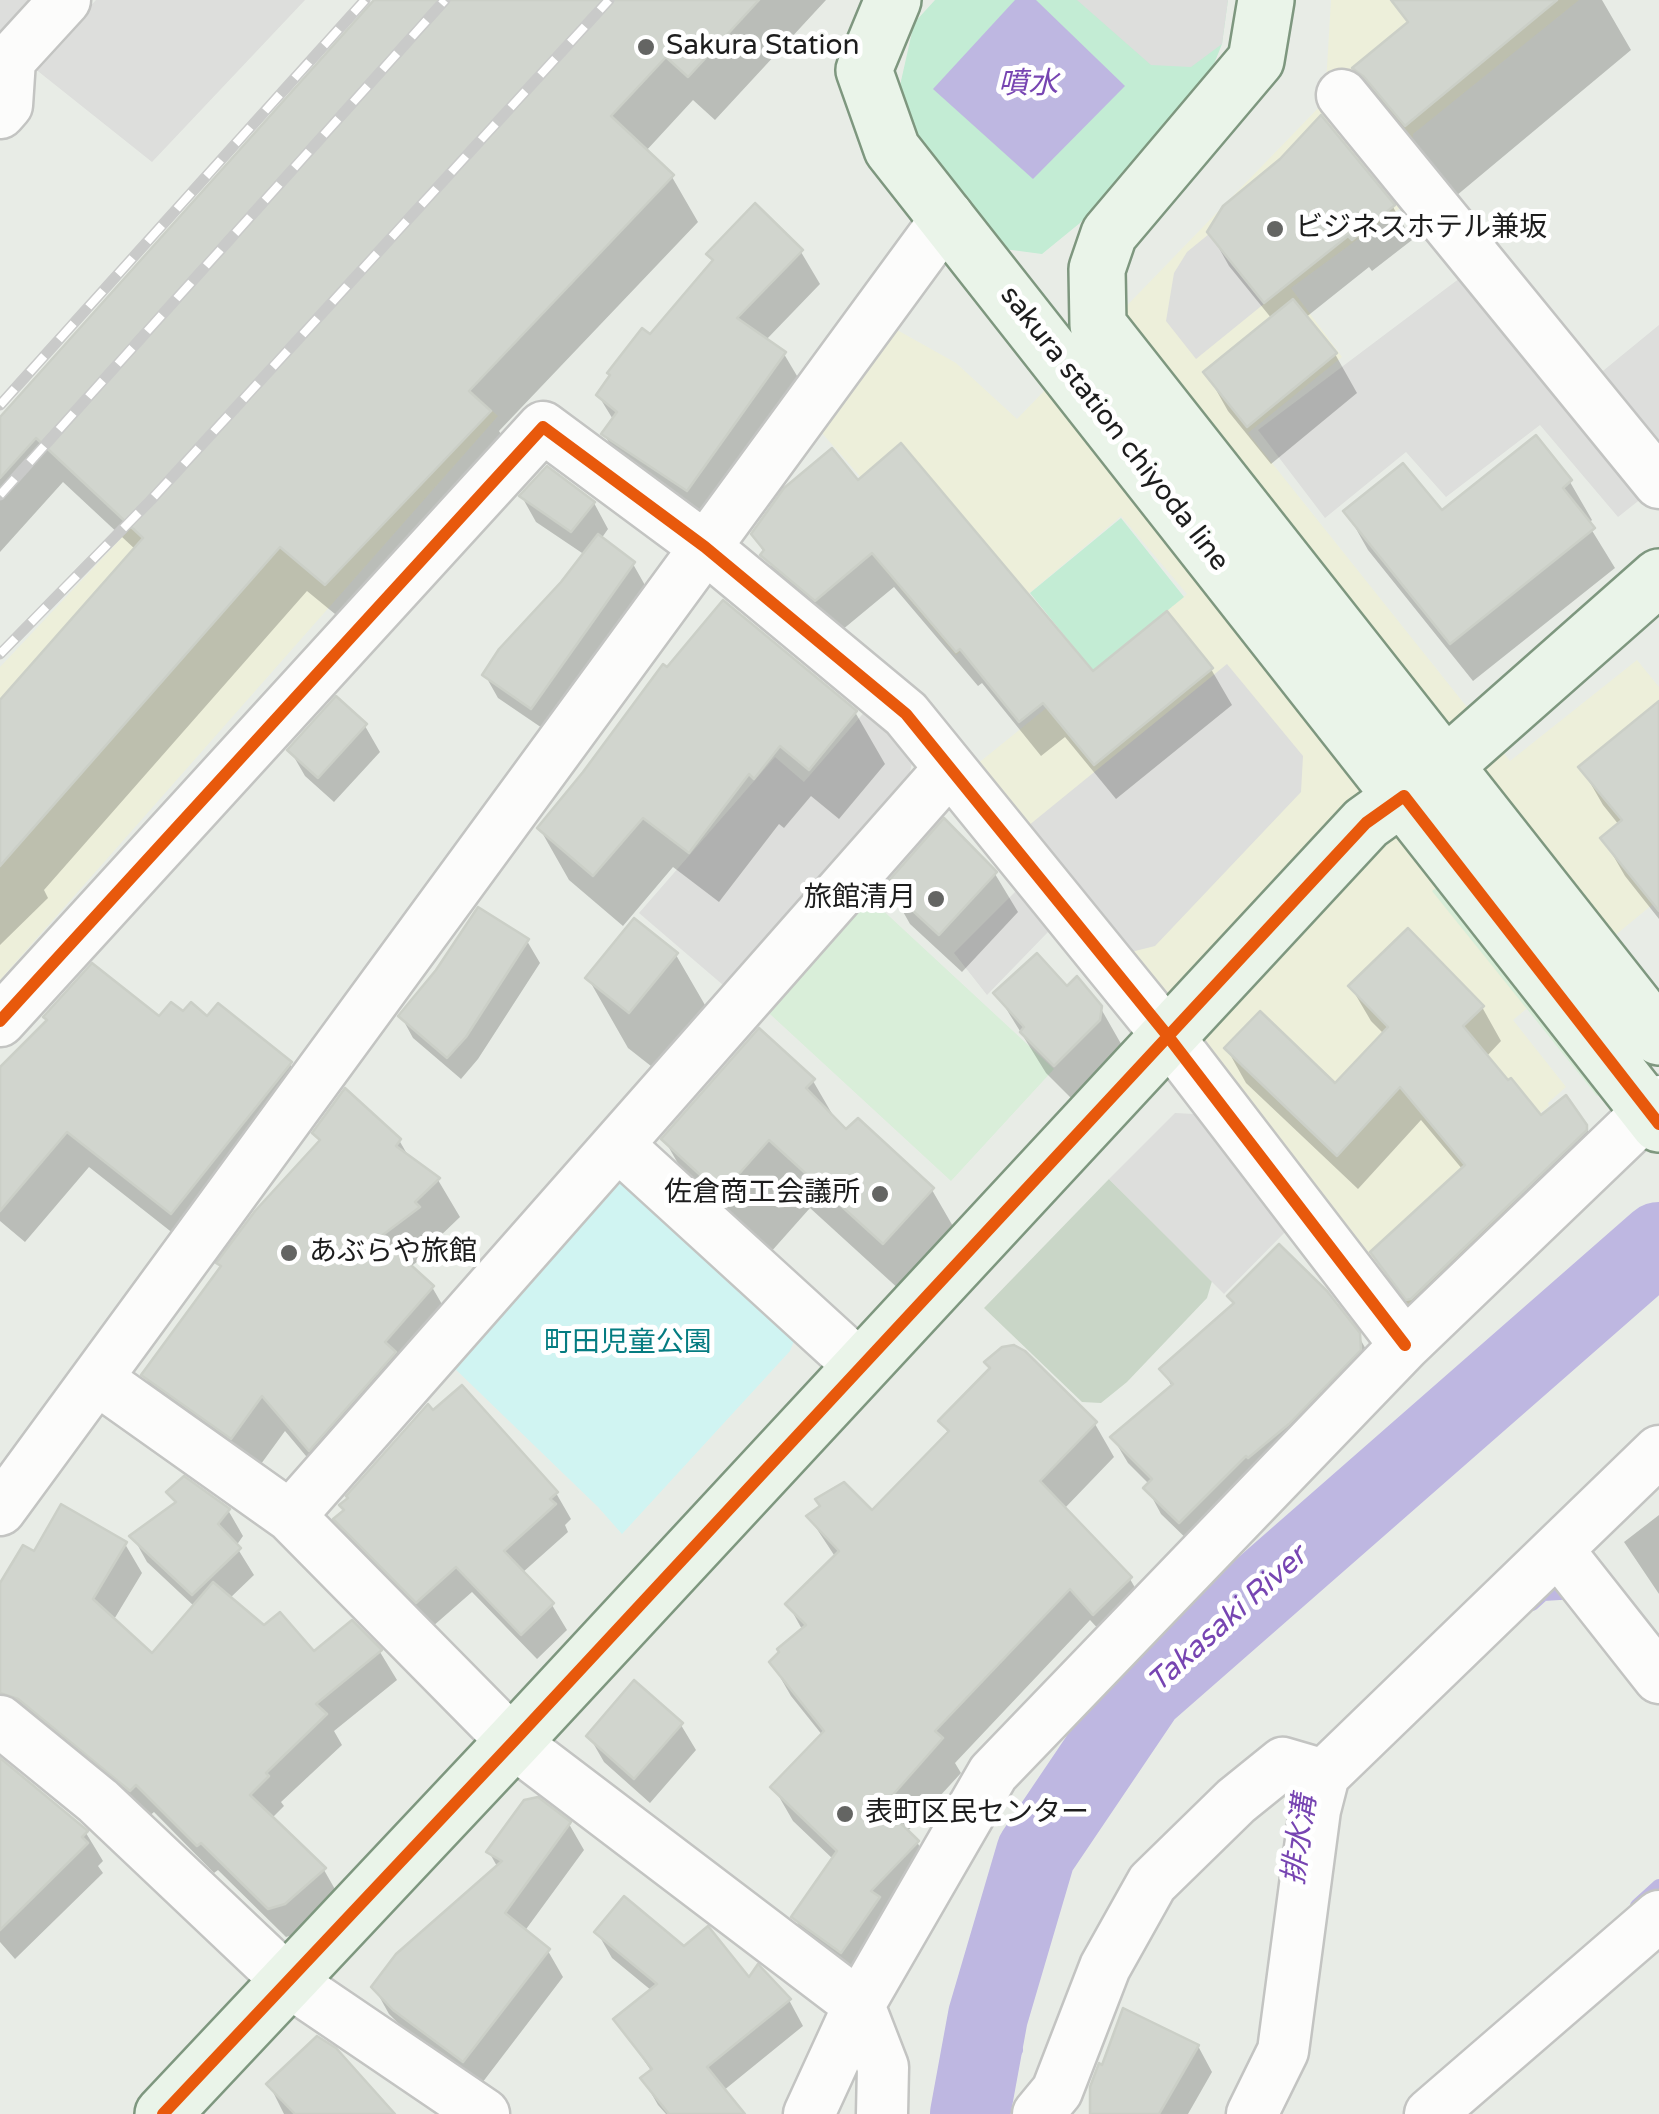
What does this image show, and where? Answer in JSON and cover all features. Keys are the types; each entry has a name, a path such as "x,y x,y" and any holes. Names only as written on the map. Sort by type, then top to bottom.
{"street":[{"path":"0,113 7,105 5,55 65,0"},
{"name":"sakura station chiyoda line","path":"894,0 864,70 892,150 1424,782"},
{"name":"sakura station chiyoda line","path":"1266,0 1256,60 1110,234 1098,269 1098,325 1424,782"},
{"path":"1342,95 1659,483"},
{"path":"0,1510 948,216"},
{"path":"0,1020 543,427 705,547 906,714 1167,1035 1405,1345"},
{"path":"163,2114 514,1742 1366,823 1424,782 1659,576"},
{"path":"290,1516 950,768"},
{"path":"1424,782 1659,1037"},
{"path":"809,2114 859,2005 992,1772 1405,1345 1655,1112 1424,782"},
{"path":"618,1145 861,1366"},
{"path":"97,1378 290,1516 514,1742 859,2005 883,2067 882,2114"},
{"path":"1252,2114 1283,2051 1314,1810 1324,1776 1659,1451"},
{"path":"1558,1550 1659,1678"},
{"path":"0,1721 98,1802 288,1981 484,2114"},
{"path":"1038,2114 1057,2091 1105,1966 1152,1883 1236,1800 1283,1764 1324,1776"},
{"path":"1430,2114 1659,1916"}],"shaded area":[{"path":"0,0 37,0 5,38 0,33"},
{"path":"96,0 305,0 152,162 34,68"},
{"path":"1077,0 1228,0 1222,44 1191,67 1151,65"},
{"path":"1331,0 1579,0 1413,134 1411,200 1291,288 1342,357 1248,433 1510,761 1637,660 1659,687 1659,899 1513,1020 1566,1087 1549,1106 1480,1162 1520,1213 1411,1311 976,765 1187,594 1121,516 956,655 873,556 905,528 815,425 890,326 956,363 1017,419 1325,101"},
{"path":"1209,234 1265,303 1196,359 1166,321 1174,273 1187,252"},
{"path":"1460,278 1642,498 1618,517 1540,425 1446,497 1406,452 1325,518 1258,430"},
{"path":"357,288 498,416 0,980 0,667"},
{"path":"1659,325 1659,447 1598,375"},
{"path":"1227,664 1303,756 1301,792 1155,946 1127,953 1028,826"},
{"path":"867,709 914,754 909,776 723,985 639,913 775,757 804,782"},
{"path":"1442,884 1607,1087 1597,1096 1432,891"},
{"path":"862,891 1054,1069 951,1181 758,1003"},
{"path":"1016,891 1049,931 987,995 954,953"},
{"path":"1175,1113 1194,1114 1290,1227 1224,1294 1109,1179"},
{"path":"1109,1179 1212,1281 1207,1298 1127,1382 1101,1403 1082,1402 984,1308"}],"green space":[{"path":"935,0 1228,0 1222,44 1206,84 1080,223 1042,254 1004,249 905,121 899,90 914,23"},
{"path":"1121,518 1184,597 1093,671 1030,593"},
{"name":"町田児童公園","path":"635,1180 799,1328 790,1351 622,1534 448,1362 605,1181"}],"water":[{"name":"噴水","path":"1015,0 1036,0 1125,86 1033,179 933,89"}],"building":[{"path":"374,0 759,0 688,77 666,57 611,116 674,175 469,391 491,411 325,585 280,547 0,866 0,700 143,538 36,438 0,478 0,417"},
{"path":"1391,0 1557,0 1405,126 1352,68 1408,22"},
{"path":"1321,115 1395,205 1352,240 1348,236 1264,303 1207,232 1223,206 1280,159"},
{"path":"755,203 803,250 737,318 786,352 687,491 601,434 617,412 596,395 610,375 607,373 642,328 650,334 713,260 706,254"},
{"path":"1293,299 1337,353 1247,427 1203,372"},
{"path":"1536,435 1572,480 1563,488 1595,528 1450,644 1343,511 1403,463 1442,510"},
{"path":"901,443 1093,671 1167,611 1213,668 1094,765 1043,703 1019,722 960,649 956,652 872,553 815,601 760,555 764,550 751,534 784,488 832,448 858,480"},
{"path":"547,466 595,502 571,532 519,496"},
{"path":"598,534 635,562 531,709 482,675 499,649 561,582"},
{"path":"723,600 857,711 809,770 780,746 754,779 749,774 689,853 643,818 593,876 537,828 663,664 667,667"},
{"path":"336,696 367,724 318,778 287,750"},
{"path":"1659,701 1659,911 1600,838 1622,820 1578,767"},
{"name":"旅館清月","path":"944,818 997,872 939,935 885,885"},
{"path":"478,907 529,939 466,1037 447,1058 398,1016 436,970"},
{"path":"634,918 678,953 629,1013 585,978"},
{"path":"1408,928 1484,1006 1463,1026 1508,1080 1511,1078 1541,1115 1566,1095 1587,1130 1406,1300 1370,1252 1465,1165 1400,1087 1337,1156 1224,1048 1260,1011 1335,1083 1388,1027 1348,986"},
{"path":"1037,953 1067,986 1077,976 1102,1006 1100,1020 1054,1066 1020,1032 1024,1027 993,993"},
{"path":"92,963 159,1016 171,1002 183,1011 191,1002 207,1016 218,1003 292,1062 171,1214 67,1132 0,1211 0,1067 47,1020 43,1017"},
{"path":"759,1028 815,1079 806,1088 846,1129 858,1118 934,1188 883,1244 769,1140 721,1194 661,1139"},
{"path":"345,1088 401,1139 396,1146 440,1178 415,1202 420,1207 380,1237 434,1286 385,1342 396,1352 309,1451 262,1396 231,1439 141,1375 221,1266 216,1263 255,1211 320,1140 312,1133"},
{"path":"1279,1244 1327,1291 1360,1333 1361,1350 1289,1424 1246,1456 1179,1523 1143,1488 1152,1479 1110,1437 1173,1384 1159,1369 1234,1303 1227,1296"},
{"path":"1014,1345 1025,1351 1097,1422 1040,1481 1132,1577 1093,1615 1070,1589 935,1731 943,1738 883,1806 919,1841 871,1891 880,1897 841,1953 791,1917 837,1851 770,1787 824,1731 769,1662 779,1652 777,1649 806,1625 785,1604 839,1551 806,1516 820,1506 815,1499 844,1482 872,1510 949,1431 938,1421 990,1368 984,1362 1002,1347"},
{"path":"462,1385 558,1492 550,1499 556,1504 504,1551 554,1603 521,1635 456,1567 416,1603 333,1519 344,1510 339,1505 346,1496 428,1404 433,1410"},
{"path":"184,1476 230,1509 218,1524 241,1548 192,1595 129,1536 176,1502 166,1492"},
{"path":"61,1504 127,1542 93,1599 152,1653 213,1582 264,1625 280,1612 314,1651 352,1620 382,1650 316,1704 327,1714 266,1773 269,1776 250,1795 326,1868 285,1904 268,1909 136,1785 130,1791 18,1699 0,1693 0,1583 23,1545 34,1551"},
{"path":"634,1680 683,1723 634,1779 586,1736"},
{"path":"0,1758 88,1831 82,1837 88,1843 0,1930"},
{"path":"538,1797 571,1822 505,1913 550,1949 463,2062 393,2010 371,1987 396,1954 502,1861 486,1852 524,1800"},
{"path":"624,1896 684,1946 708,1926 749,1977 758,1964 791,1999 707,2067 745,2114 669,2114 640,2078 652,2069 613,2019 657,1984 594,1932"},
{"path":"1123,2008 1199,2045 1159,2114 1090,2114 1090,2087"},
{"path":"317,2036 336,2048 395,2114 295,2114 266,2084"}],"waterway":[{"name":"Takasaki River","path":"970,2114 988,2016 1036,1853 1144,1693 1659,1242"},
{"name":"排水溝","path":"1532,1604 1543,1594 1576,1592"},
{"name":"排水溝","path":"1637,1906 1659,1886"},
{"path":"984,2038 1016,2050"}],"railway":[{"path":"0,405 365,0"},
{"path":"0,495 445,0"},
{"path":"0,654 151,500 609,0"}],"cycle path":[{"path":"0,1021 543,427 705,547 906,714 1167,1035 1405,1345"},
{"path":"163,2114 1366,823 1404,796 1659,1124"}],"place":[{"name":"Sakura Station","path":"646,47"},
{"name":"ビジネスホテル兼坂","path":"1275,229"},
{"name":"旅館清月","path":"936,899"},
{"name":"佐倉商工会議所","path":"880,1194"},
{"name":"あぶらや旅館","path":"289,1253"},
{"name":"表町区民センター","path":"845,1814"}]}
